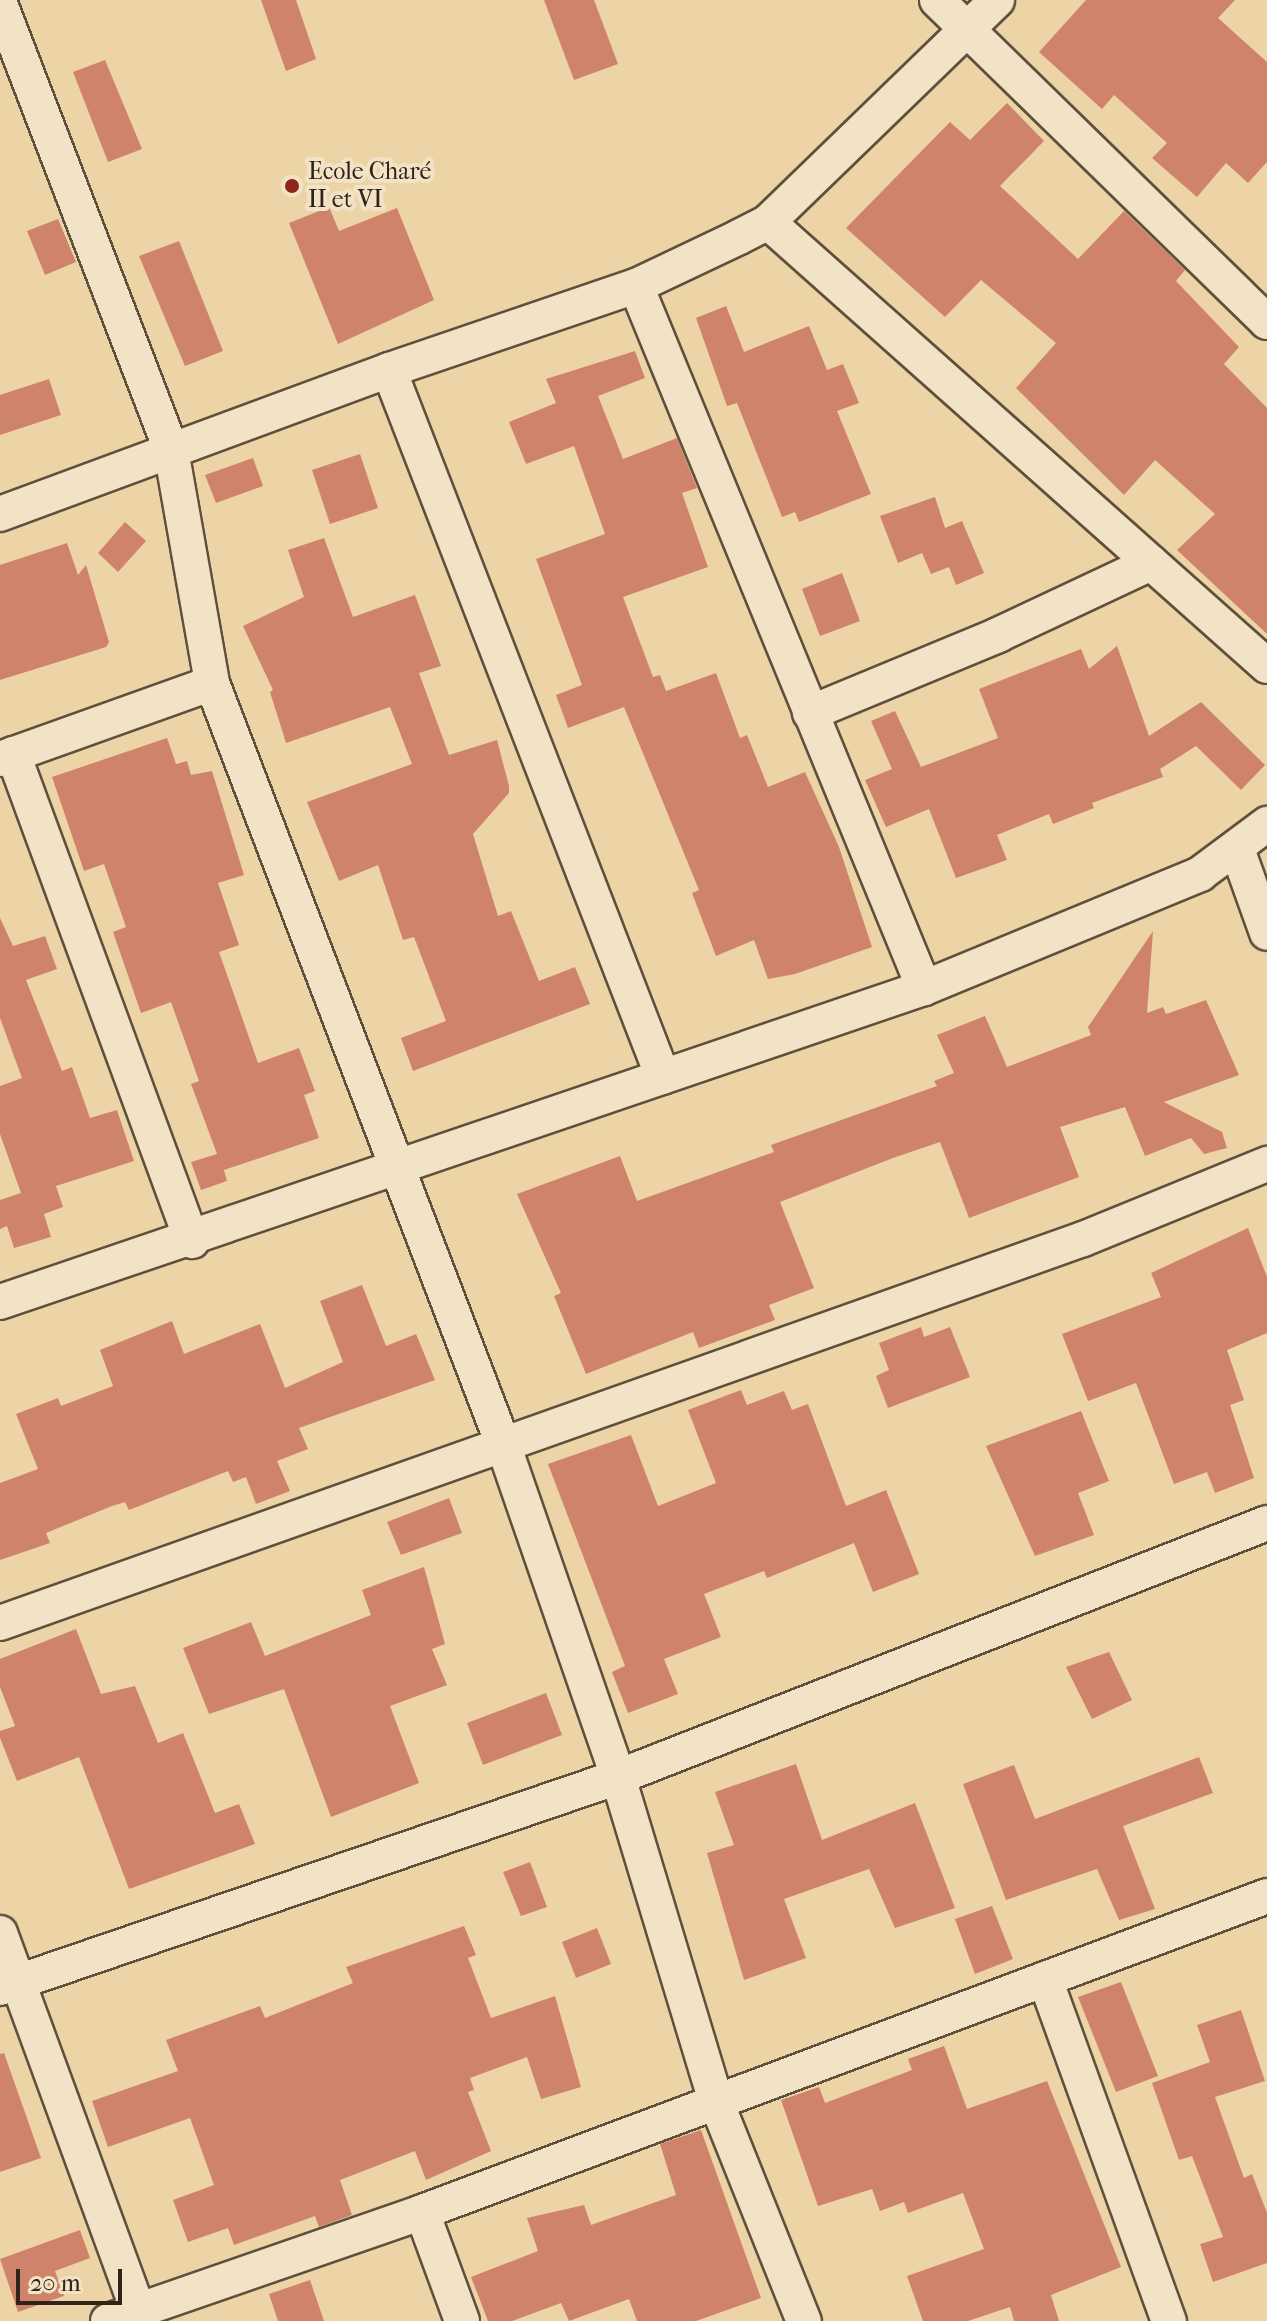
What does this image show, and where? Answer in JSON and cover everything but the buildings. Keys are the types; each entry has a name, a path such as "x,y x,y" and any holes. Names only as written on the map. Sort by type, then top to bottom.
{"street":[{"path":"937,0 1267,322"},
{"path":"2,507 636,286 768,222 997,0"},
{"path":"0,4 171,450 212,683 504,1447 618,1777 715,2099 804,2321"},
{"path":"768,222 1267,666"},
{"path":"636,286 924,988"},
{"path":"389,370 663,1077"},
{"path":"810,713 998,635 1151,563"},
{"path":"192,1241 7,757 212,683"},
{"path":"0,1302 192,1241 924,988 1200,874 1267,824"},
{"path":"1237,849 1267,933"},
{"path":"0,1623 504,1447 1083,1239 1267,1164"},
{"path":"9,1985 618,1777 1267,1523"},
{"path":"0,1933 9,1985 129,2318 422,2212 715,2099 1267,1896"},
{"path":"1045,1979 1169,2321"},
{"path":"422,2212 462,2321"}],"place":[{"name":"Ecole Charé II et VI","path":"292,186"}]}
